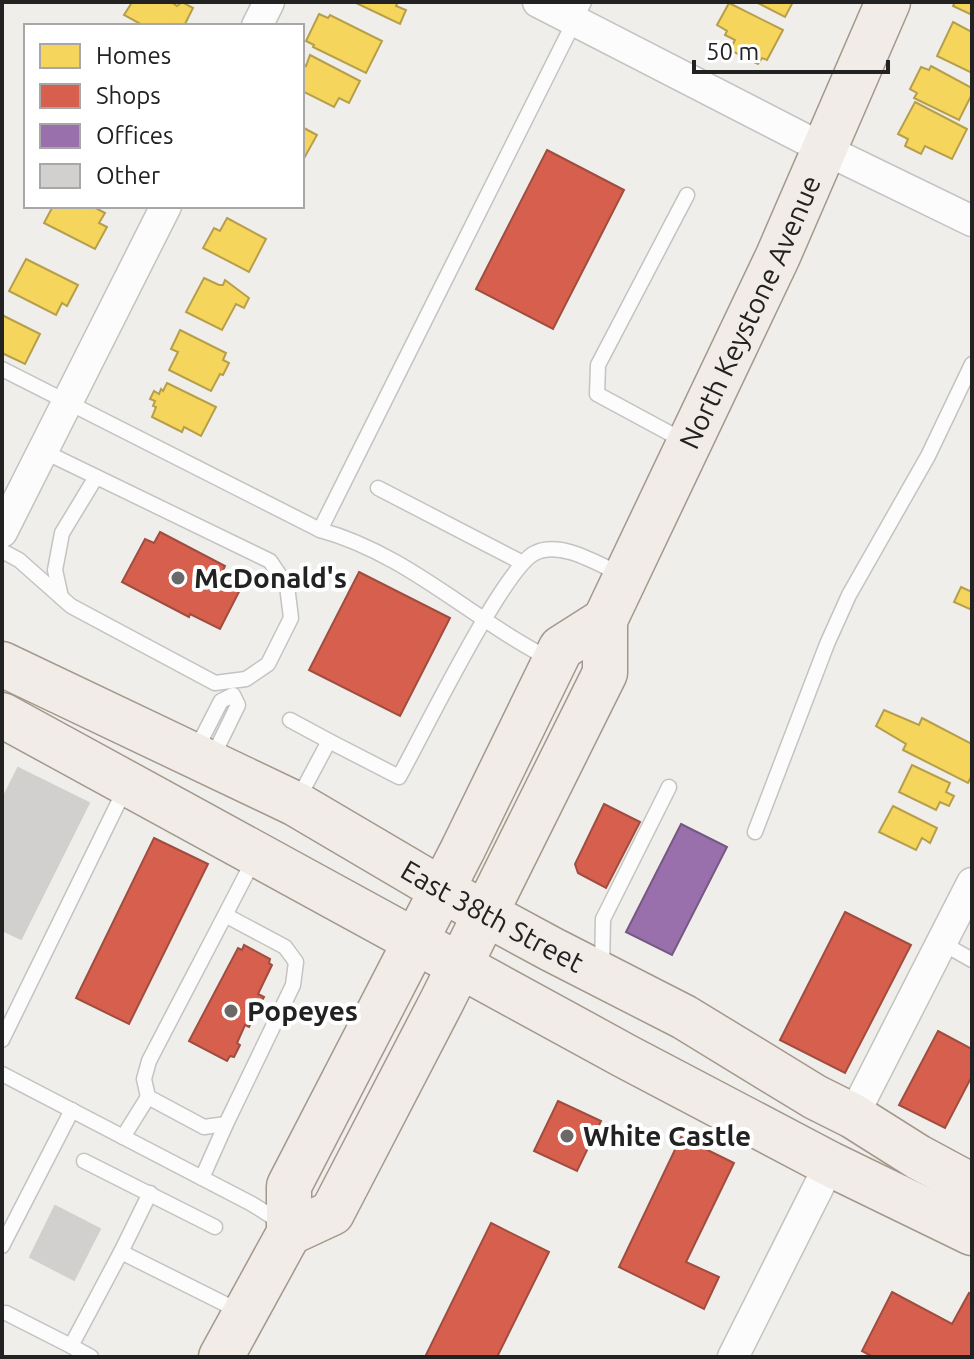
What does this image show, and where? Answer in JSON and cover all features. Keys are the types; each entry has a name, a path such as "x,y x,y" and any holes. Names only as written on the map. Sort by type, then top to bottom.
{"main road":[{"name":"North Keystone Avenue","path":"289,1230 332,1213 485,913 579,740 605,673 605,620 690,444 888,2"},
{"path":"221,1357 289,1230 289,1186 442,890 561,648 605,620"},
{"name":"East 38th Street","path":"2,664 154,739 205,754 442,890 684,1017 815,1097 972,1186"},
{"name":"East 38th Street","path":"4,721 128,783 830,1164 972,1233"}],"street":[{"path":"258,24 269,2"},
{"path":"538,2 580,12 824,149 972,221"},
{"path":"6,515 43,451 165,208"},
{"path":"853,1116 972,883"},
{"path":"733,1357 830,1164"}],"lane":[{"path":"320,530 580,12"},
{"path":"687,195 598,365 597,394 690,444"},
{"path":"755,832 844,607 928,456 972,364"},
{"path":"2,369 320,530 388,556 554,662"},
{"path":"43,451 270,561 287,586 291,618 268,664 236,688"},
{"path":"61,597 55,570 62,533 96,477"},
{"path":"378,488 521,562"},
{"path":"290,720 399,777 485,619 521,562 537,552 553,549 582,556 626,576"},
{"path":"2,551 19,560 71,606 215,683 236,688"},
{"path":"205,754 217,748 233,717 238,705 236,688"},
{"path":"296,804 329,741"},
{"path":"2,1040 128,783"},
{"path":"601,973 603,919 669,787"},
{"path":"123,1137 148,1097 144,1079 149,1061 256,855"},
{"path":"202,1178 293,985 296,962 285,947 225,915"},
{"path":"942,943 972,960"},
{"path":"2,1074 252,1204 289,1230"},
{"path":"148,1097 204,1127 226,1124"},
{"path":"2,1246 72,1110"},
{"path":"84,1161 215,1227"},
{"path":"71,1346 150,1193"},
{"path":"121,1252 245,1314"},
{"path":"6,1313 91,1357"}],"building: Homes":[{"path":"129,2 171,2 177,6 182,2 193,8 185,24 140,24 124,15 131,4"},
{"path":"354,2 398,2 396,6 406,10 400,24"},
{"path":"756,2 793,2 785,17"},
{"path":"955,2 972,2 972,15 953,6"},
{"path":"729,3 783,30 767,60 762,58 758,64 730,50 735,40 725,35 727,31 717,25"},
{"path":"319,14 328,18 330,15 382,41 366,73 306,41"},
{"path":"953,22 972,32 972,73 937,56"},
{"path":"310,55 360,81 349,103 339,98 334,107 304,92"},
{"path":"931,66 972,88 959,120 914,98 917,93 910,89 921,67 929,70"},
{"path":"915,102 967,129 952,159 925,146 921,154 905,146 908,139 898,134"},
{"path":"304,128 317,135 304,158"},
{"path":"52,208 96,208 105,213 99,223 107,227 95,249 44,223"},
{"path":"227,218 266,239 249,272 203,248 214,228 220,231"},
{"path":"26,259 78,285 67,306 62,303 56,315 9,291"},
{"path":"204,278 219,285 223,285 225,280 249,298 244,308 236,304 222,330 186,312"},
{"path":"2,315 40,334 25,364 2,353"},
{"path":"180,330 226,353 223,360 229,363 211,391 169,370 178,352 171,349"},
{"path":"167,383 216,407 201,436 184,427 182,432 152,417 156,407 153,406 155,401 150,399 154,391 159,394 161,389 163,391"},
{"path":"961,587 972,592 972,610 954,602"},
{"path":"884,710 919,725 922,718 972,744 972,775 968,783 903,750 906,744 876,726"},
{"path":"912,765 950,783 946,792 954,796 949,806 940,802 936,810 899,792"},
{"path":"893,806 937,828 930,843 922,838 916,850 879,832"}],"building: Shops":[{"path":"547,150 624,190 553,329 476,289"},
{"name":"McDonald's","path":"160,532 225,566 222,573 243,584 220,629 190,614 189,617 122,582 145,539 154,543"},
{"path":"359,572 450,618 400,716 309,670"},
{"path":"604,804 640,822 606,888 578,873 575,864"},
{"path":"154,838 208,864 129,1024 76,998"},
{"path":"845,912 911,945 845,1073 780,1040"},
{"name":"Popeyes","path":"244,945 270,959 272,965 258,994 264,997 249,1027 245,1025 234,1057 230,1056 227,1061 189,1041 238,948 242,950"},
{"path":"938,1031 972,1049 972,1076 945,1128 899,1105"},
{"name":"White Castle","path":"558,1101 601,1121 577,1171 534,1151"},
{"path":"681,1137 734,1163 686,1262 719,1277 704,1309 619,1267"},
{"path":"491,1223 549,1252 497,1357 425,1357"},
{"path":"892,1292 952,1324 969,1293 972,1295 972,1357 873,1357 862,1351"}],"building: Offices":[{"path":"681,824 727,847 672,955 626,932"}],"building: Other":[{"path":"18,768 89,803 21,939 2,930 2,800"},
{"path":"55,1206 100,1229 74,1280 30,1257"}],"place":[{"name":"McDonald's","path":"178,578"},
{"name":"Popeyes","path":"231,1011"},
{"name":"White Castle","path":"567,1136"}]}
